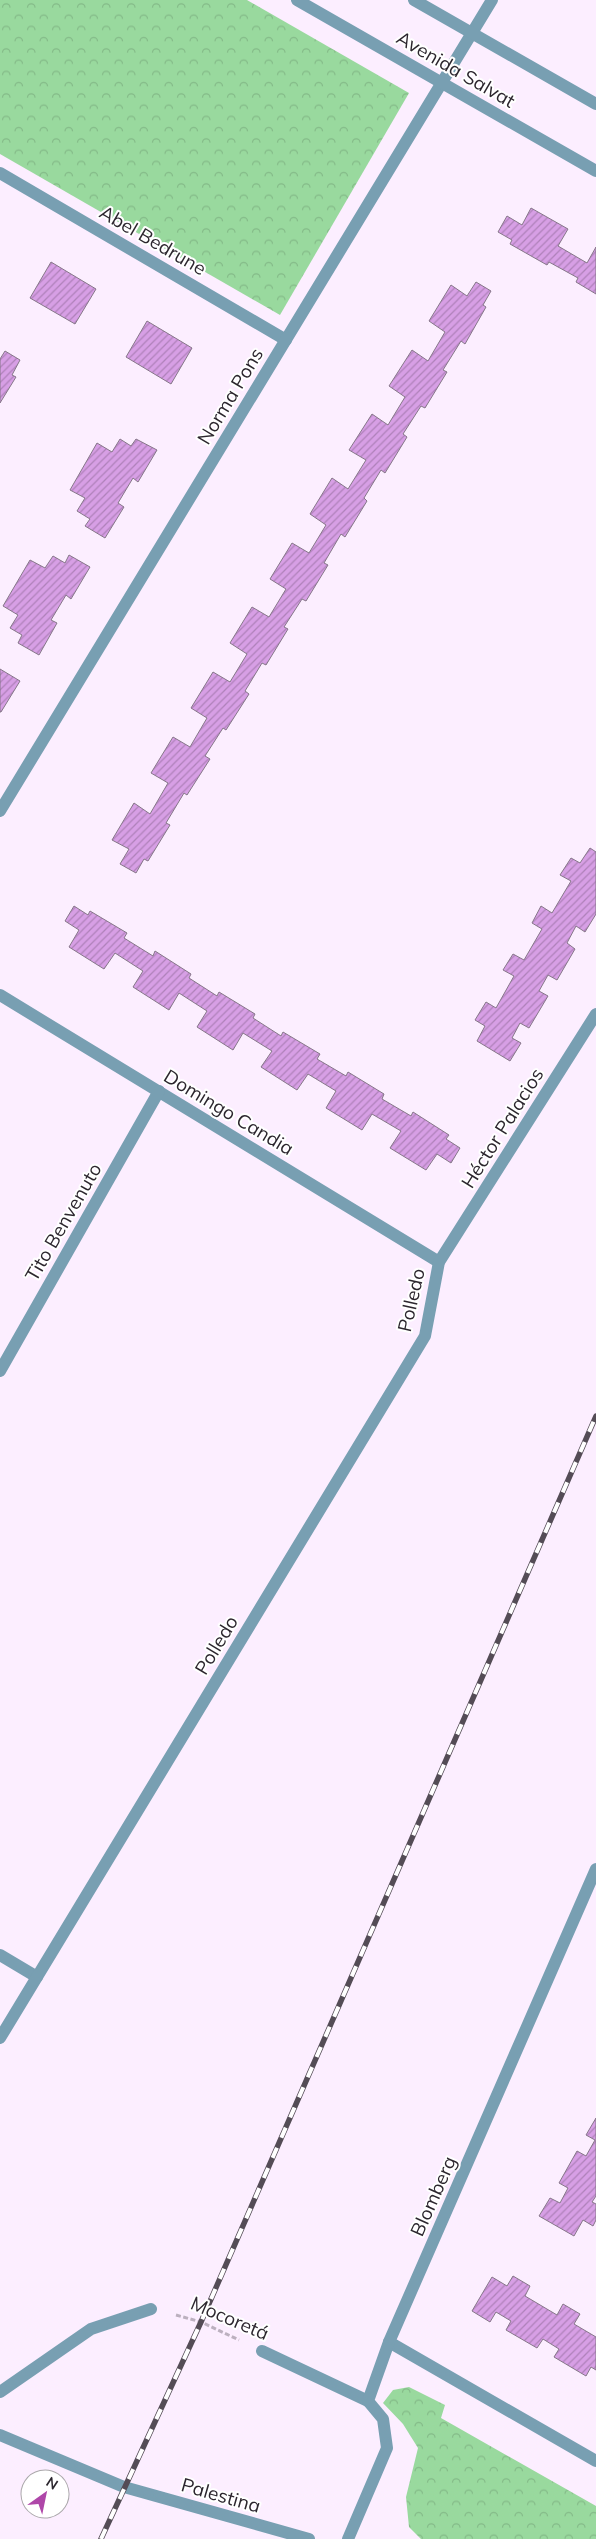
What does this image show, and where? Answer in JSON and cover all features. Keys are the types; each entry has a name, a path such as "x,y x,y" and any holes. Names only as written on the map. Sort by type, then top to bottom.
{"street":[{"name":"Avenida Salvat","path":"296,0 596,171"},
{"name":"Avenida Salvat","path":"414,0 596,104"},
{"name":"Norma Pons","path":"0,811 492,0"},
{"name":"Abel Bedrune","path":"0,172 286,340"},
{"name":"Domingo Candia","path":"0,995 439,1262"},
{"name":"Héctor Palacios","path":"439,1262 596,1014"},
{"name":"Tito Benvenuto","path":"0,1371 159,1091"},
{"name":"Polledo","path":"0,2038 425,1336 439,1262"},
{"name":"Blomberg","path":"368,2400 389,2342 596,1869"},
{"path":"0,1955 37,1977"},
{"path":"0,2392 91,2329 151,2309"},
{"path":"389,2342 596,2461"},
{"name":"Mocoretá","path":"262,2351 368,2400"},
{"path":"348,2539 386,2448 383,2419 368,2400"},
{"name":"Palestina","path":"0,2435 124,2487 309,2539"}],"path":[{"name":"Mocoretá","path":"151,2309 201,2322 262,2351"}],"green space":[{"path":"0,0 247,0 409,93 280,315 0,154"},
{"path":"409,2387 445,2405 441,2418 596,2506 596,2539 421,2539 409,2527 406,2497 418,2448 403,2424 383,2403 393,2390"}],"building":[{"path":"531,208 568,229 558,246 587,263 596,247 596,294 576,282 578,278 549,262 547,265 510,244 512,240 498,232 507,216 522,225"},
{"path":"51,262 96,289 75,324 30,298"},
{"path":"476,282 491,291 483,305 486,307 465,344 461,341 443,370 447,372 425,408 421,406 403,434 407,437 385,473 381,470 364,498 367,501 345,537 341,534 324,563 328,565 306,601 302,599 284,627 288,629 266,665 262,663 245,691 249,694 226,730 223,728 205,756 210,759 187,795 184,793 166,823 170,825 148,861 144,859 136,873 120,864 129,849 112,840 134,803 150,814 168,783 151,773 173,737 190,747 207,718 191,708 213,672 230,682 247,654 230,643 252,607 269,617 286,589 270,579 292,543 309,553 326,525 310,514 332,478 348,489 366,460 349,450 372,414 388,425 405,397 389,386 412,350 428,361 445,332 429,321 451,285 467,296"},
{"path":"147,321 192,348 171,384 126,357"},
{"path":"5,351 20,360 12,375 16,377 0,403 0,359"},
{"path":"120,439 131,446 136,439 157,450 138,482 133,478 118,503 124,507 105,538 85,526 90,519 77,511 85,498 70,490 97,443 112,452"},
{"path":"69,555 90,567 71,599 66,595 51,620 57,623 39,655 18,643 22,635 10,628 18,615 3,606 30,560 45,568 53,556 65,563"},
{"path":"0,669 20,681 1,712 0,712"},
{"path":"590,848 596,852 596,914 585,932 576,926 567,943 575,949 557,980 548,975 539,991 548,996 529,1028 520,1023 512,1038 521,1043 510,1061 477,1041 485,1026 475,1020 486,1002 496,1008 514,976 503,970 513,954 524,960 542,929 532,923 541,906 552,913 571,881 560,875 571,858 580,863"},
{"path":"74,906 88,915 90,911 127,933 124,938 153,956 155,951 191,974 189,978 217,996 219,992 255,1014 253,1018 281,1036 283,1032 320,1054 317,1059 346,1076 348,1072 384,1094 382,1099 411,1116 413,1112 449,1135 446,1139 460,1148 451,1163 437,1154 426,1170 390,1148 401,1131 372,1114 362,1130 326,1108 336,1091 308,1074 297,1090 261,1067 272,1051 243,1033 233,1050 197,1027 207,1011 179,993 169,1010 133,987 143,971 115,953 104,969 69,947 79,930 65,921"},
{"path":"596,2118 596,2196 592,2202 596,2204 596,2220 593,2226 583,2220 574,2236 539,2216 550,2198 560,2203 568,2188 559,2183 577,2151 586,2156 595,2140 586,2135"},
{"path":"513,2276 530,2286 525,2296 557,2315 563,2304 580,2314 574,2324 596,2337 596,2370 591,2367 586,2376 554,2357 559,2349 543,2339 537,2348 506,2330 511,2321 496,2312 490,2322 472,2311 492,2277 507,2286"}],"railway":[{"path":"101,2539 201,2322 596,1416"}]}
